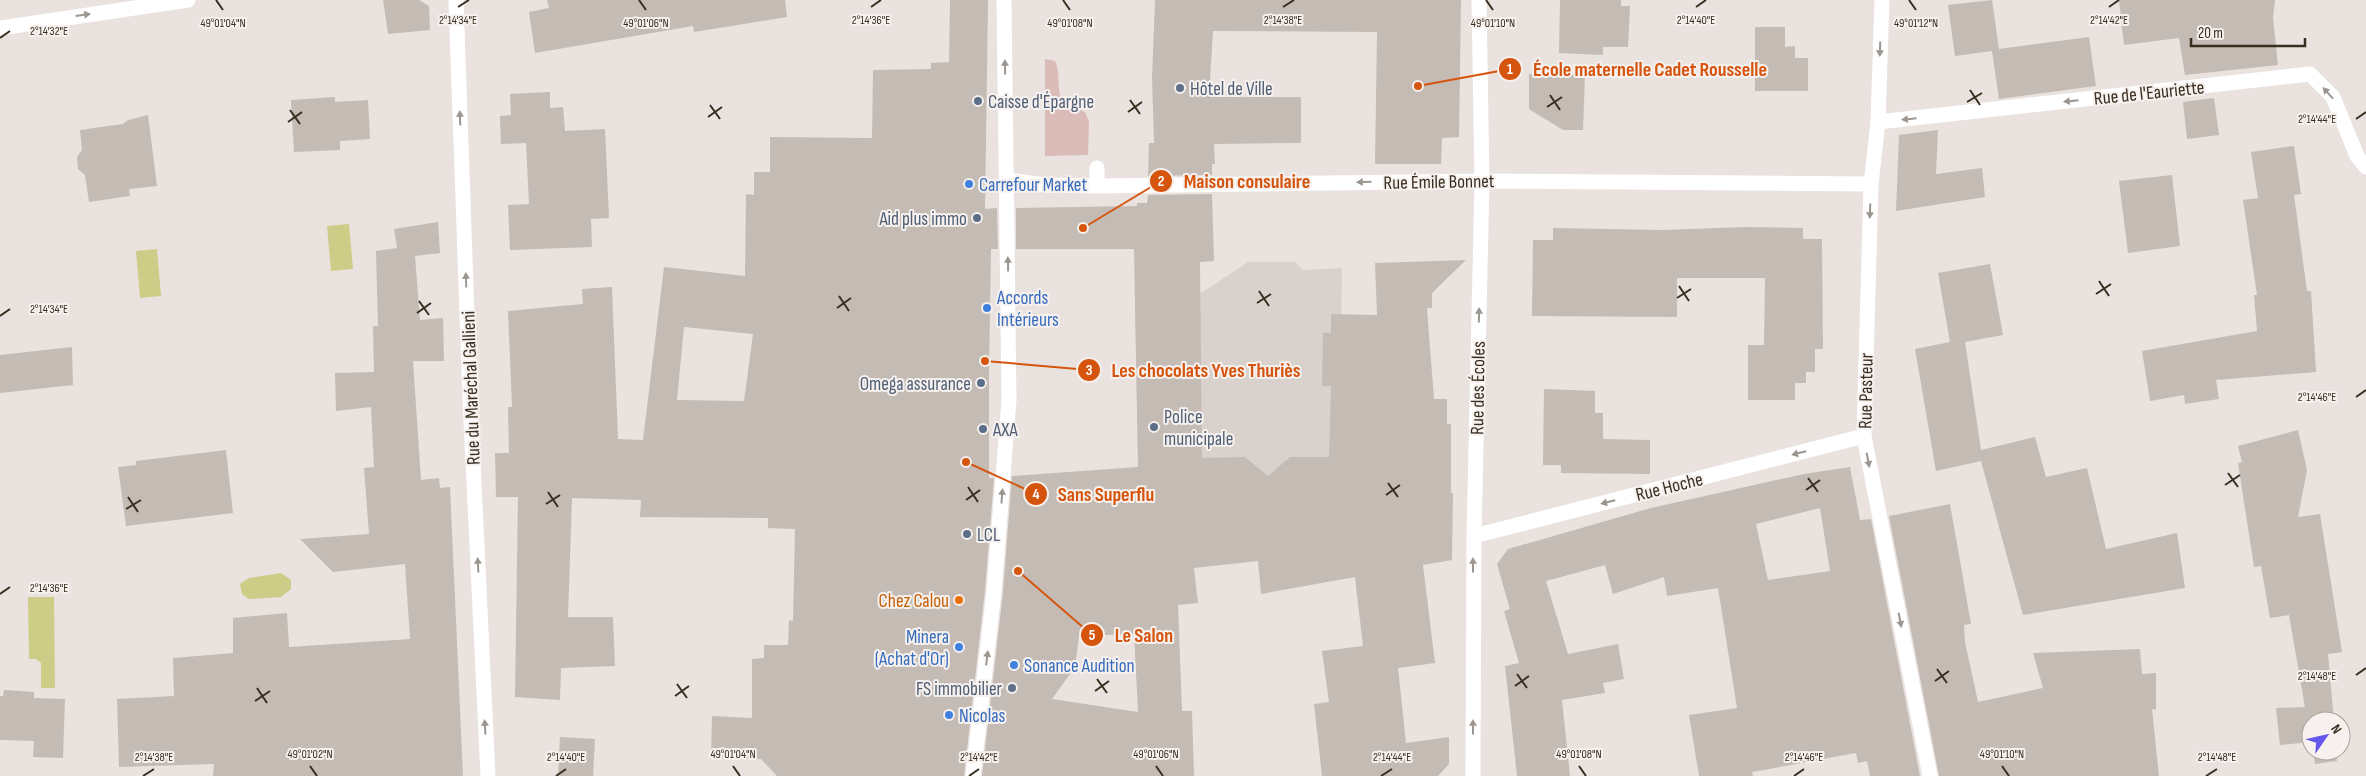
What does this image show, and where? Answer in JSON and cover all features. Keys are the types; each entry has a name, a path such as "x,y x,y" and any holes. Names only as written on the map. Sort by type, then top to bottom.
{"street":[{"path":"0,28 188,0"},
{"name":"Rue du Maréchal Gallieni","path":"456,0 470,400 488,776"},
{"path":"973,776 994,591 1009,400 1004,0"},
{"name":"Rue des Écoles","path":"1473,776 1474,536 1482,180 1479,0"},
{"name":"Rue Pasteur","path":"1882,0 1878,122 1871,184 1864,436 1930,776"},
{"name":"Rue de l'Eauriette","path":"1878,122 2310,74 2333,97 2358,156 2366,167"},
{"path":"1096,168 1097,186"},
{"name":"Rue Émile Bonnet","path":"1007,180 1046,185 1097,186 1482,180 1871,184"},
{"name":"Rue Hoche","path":"1474,536 1864,436"}],"shaded area":[{"path":"1045,59 1055,61 1063,101 1085,112 1089,122 1088,155 1045,156"},
{"path":"349,224 353,269 331,271 327,226"},
{"path":"157,249 161,296 140,298 136,251"},
{"path":"1248,262 1295,262 1303,270 1342,268 1340,403 1447,399 1447,424 1254,517 1167,456 1138,457 1135,296 1200,294"},
{"path":"281,573 291,580 291,589 281,597 249,599 242,594 240,584 249,578"},
{"path":"28,597 54,597 55,688 41,688 41,663 36,659 29,659"}],"building":[{"path":"383,0 419,0 429,6 430,30 388,34"},
{"path":"547,0 785,0 787,17 694,32 693,26 535,53 529,12 549,8"},
{"path":"950,0 988,0 985,209 997,208 998,249 991,249 989,478 994,478 985,590 964,776 777,776 761,759 711,757 712,716 752,718 752,659 764,658 764,645 788,645 789,620 793,621 795,529 768,528 768,518 640,517 641,500 572,498 568,617 613,617 615,666 561,668 560,700 515,697 518,497 496,497 495,453 509,453 508,407 512,407 508,311 583,304 582,289 612,287 618,439 643,440 664,267 745,276 746,194 754,195 754,172 770,172 770,137 872,138 873,70 931,69 931,63 949,62","holes":["684,327 753,334 744,401 677,400"]},
{"path":"1155,0 1461,0 1459,137 1442,138 1441,164 1375,164 1377,32 1213,31 1209,97 1301,97 1301,143 1214,144 1215,164 1212,164 1212,175 1148,176 1149,143 1154,143 1152,78"},
{"path":"1560,0 1621,0 1621,6 1630,6 1628,47 1603,47 1603,55 1559,53"},
{"path":"1992,0 1999,49 2089,37 2096,86 1999,99 1992,51 1955,56 1948,5"},
{"path":"2119,0 2275,0 2273,18 2278,65 2185,75 2179,38 2124,45"},
{"path":"1755,27 1785,27 1785,47 1795,46 1795,58 1808,58 1808,91 1755,91"},
{"path":"1529,74 1585,75 1583,130 1563,130 1529,109"},
{"path":"550,92 550,108 563,107 565,131 605,129 609,218 591,219 592,247 510,250 508,205 529,204 526,143 501,144 500,116 511,115 510,94"},
{"path":"335,97 335,102 368,100 370,139 340,141 340,150 294,152 291,100"},
{"path":"2214,98 2219,135 2187,139 2183,102"},
{"path":"148,115 157,186 129,189 130,196 89,202 85,175 78,169 77,157 82,150 80,130 123,124 128,120"},
{"path":"1938,130 1936,174 1982,168 1985,197 1896,211 1899,135"},
{"path":"2294,146 2301,194 2294,195 2307,291 2311,291 2316,372 2216,380 2219,399 2185,404 2184,395 2150,401 2142,351 2257,331 2254,295 2257,295 2243,200 2258,198 2251,152"},
{"path":"2172,175 2180,246 2128,253 2119,181"},
{"path":"1212,194 1214,261 1200,262 1202,458 1245,457 1268,476 1290,457 1329,457 1331,386 1322,386 1323,333 1331,333 1331,314 1377,315 1375,263 1466,260 1432,293 1432,308 1427,308 1434,399 1447,399 1447,424 1451,424 1451,493 1453,493 1452,560 1423,565 1435,663 1398,668 1406,743 1449,737 1449,764 1438,776 1322,776 1314,704 1329,702 1322,651 1363,646 1355,577 1261,594 1258,561 1194,568 1198,603 1178,605 1182,711 1192,711 1194,776 982,776 1003,592 1012,476 1138,467 1134,249 1016,249 1016,208 1137,206 1137,203 1147,203 1148,195","holes":["1134,634 1138,712 1052,699 1075,667 1079,636"]},
{"path":"438,222 440,253 415,256 420,320 443,318 444,361 413,361 421,480 439,478 440,488 450,487 463,776 213,776 214,764 119,767 117,699 174,696 173,658 233,653 233,618 287,613 289,647 410,639 405,564 333,572 300,539 369,534 364,468 374,467 371,407 336,411 335,373 374,372 373,326 378,326 376,251 397,248 394,229"},
{"path":"1745,227 1803,228 1803,239 1822,239 1823,349 1815,349 1815,372 1806,372 1806,383 1795,383 1795,400 1748,400 1748,345 1764,345 1765,278 1677,278 1677,317 1532,316 1533,240 1553,240 1553,228 1663,230"},
{"path":"1990,264 2003,335 1965,342 1981,450 2035,437 2046,477 2087,468 2106,549 2177,533 2185,588 2023,615 1981,461 1936,471 1915,349 1950,342 1938,273"},
{"path":"72,347 73,385 0,393 0,355"},
{"path":"1544,389 1595,391 1595,413 1603,413 1603,439 1650,440 1650,474 1561,473 1561,465 1543,465"},
{"path":"2298,430 2307,470 2298,517 2320,514 2342,652 2328,654 2333,711 2301,711 2301,743 2280,745 2276,708 2305,707 2289,615 2270,618 2261,566 2254,567 2238,463 2242,462 2238,446"},
{"path":"226,450 233,513 126,526 118,467 136,465 136,461"},
{"path":"1850,467 1860,520 1871,519 1920,776 1870,776 1867,761 1858,763 1856,753 1752,772 1753,776 1699,776 1689,715 1737,708 1718,588 1667,596 1664,577 1613,594 1605,565 1546,581 1568,654 1618,644 1624,679 1603,683 1605,693 1562,700 1570,776 1517,776 1505,666 1519,663 1504,611 1510,609 1497,564 1508,549 1651,508 1804,474","holes":["1820,508 1830,571 1768,580 1756,524"]},
{"path":"1950,504 1971,624 1964,625 1965,642 1978,702 2043,688 2033,653 2140,649 2142,674 2156,673 2156,710 2152,709 2159,776 1939,776 1889,516"},
{"path":"4,690 34,692 34,698 65,699 63,758 33,757 34,741 0,740 0,696 3,696"},
{"path":"560,737 595,739 593,776 558,776"},
{"path":"2315,761 2337,761 2315,764"}],"place":[{"name":"École maternelle Cadet Rousselle","path":"1418,86"},
{"name":"Hôtel de Ville","path":"1180,88"},
{"name":"Caisse d'Épargne","path":"978,101"},
{"name":"Carrefour Market","path":"969,184"},
{"name":"Aid plus immo","path":"977,218"},
{"name":"Maison consulaire","path":"1083,228"},
{"name":"Accords Intérieurs","path":"987,308"},
{"name":"Les chocolats Yves Thuriès","path":"985,361"},
{"name":"Omega assurance","path":"981,383"},
{"name":"Police municipale","path":"1154,427"},
{"name":"AXA","path":"983,429"},
{"name":"Sans Superflu","path":"966,462"},
{"name":"LCL","path":"967,534"},
{"name":"Le Salon","path":"1018,571"},
{"name":"Chez Calou","path":"959,600"},
{"name":"Minera (Achat d'Or)","path":"959,647"},
{"name":"Sonance Audition","path":"1014,665"},
{"name":"FS immobilier","path":"1012,688"},
{"name":"Nicolas","path":"949,715"}]}
